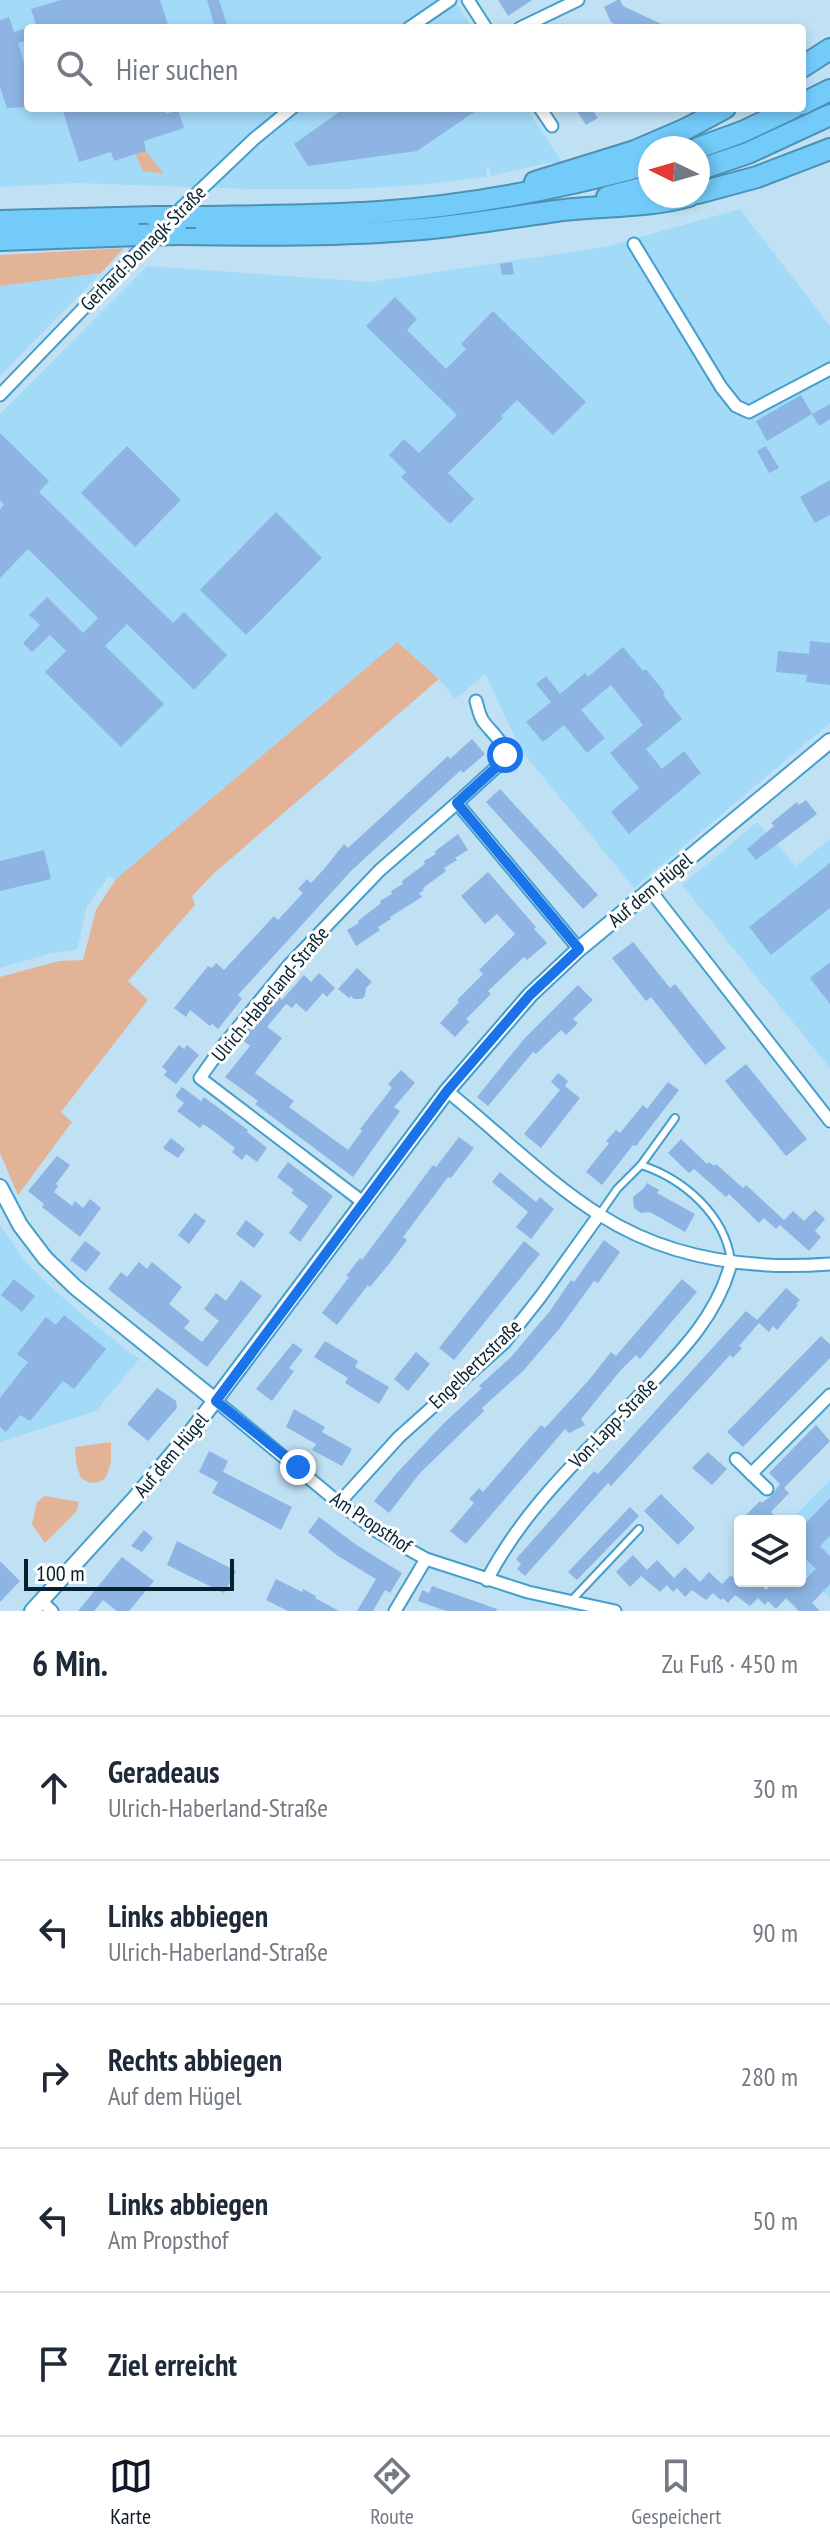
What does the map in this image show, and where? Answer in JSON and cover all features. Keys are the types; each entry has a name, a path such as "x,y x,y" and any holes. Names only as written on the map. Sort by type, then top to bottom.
{"highway":[{"path":"806,64 830,49"},
{"path":"806,102 830,90"},
{"path":"472,202 635,151 718,112"},
{"path":"710,144 784,112"},
{"path":"710,166 748,153 830,115"},
{"path":"710,190 757,177 830,149"},
{"path":"0,221 378,212 472,202 570,186 638,167"},
{"path":"0,240 178,234 293,235 419,229 488,223 557,211 638,189"},
{"path":"557,211 638,204"}],"street":[{"path":"415,24 450,0"},
{"path":"468,0 483,24"},
{"path":"528,24 578,0"},
{"name":"Gerhard-Domagk-Straße","path":"0,395 186,202 287,112"},
{"path":"543,112 552,126"},
{"path":"634,244 721,387 736,406 749,412 830,369"},
{"name":"Ulrich-Haberland-Straße","path":"364,1203 200,1078 289,965 380,870 502,762 504,745 480,717 476,701"},
{"name":"Auf dem Hügel","path":"42,1608 216,1401 447,1091 530,995 579,949 830,741"},
{"path":"457,803 579,949"},
{"path":"650,890 830,1121"},
{"path":"447,1091 599,1215 626,1229 682,1252 731,1263 774,1266 830,1264"},
{"name":"Am Propsthof","path":"0,1187 20,1225 56,1269 378,1532 426,1559 487,1580 615,1611"},
{"name":"Engelbertzstraße","path":"339,1503 399,1437 504,1343 599,1215"},
{"name":"Von-Lapp-Straße","path":"487,1580 501,1552 520,1525 689,1343 721,1294 731,1263"},
{"path":"751,1474 830,1395"},
{"path":"736,1459 767,1489"},
{"path":"395,1611 426,1559"}],"lane":[{"path":"599,1215 675,1118"},
{"path":"641,1165 682,1186 709,1211 729,1245 731,1263"},
{"path":"570,1602 639,1529"}],"shaded area":[{"path":"0,0 454,0 470,24 24,24 24,112 529,112 562,162 491,176 489,167 486,167 487,177 351,189 76,183 0,187"},
{"path":"146,151 164,174 143,171 135,154"},
{"path":"740,209 830,326 830,723 634,888 521,750 485,674 455,699 439,679 397,642 116,879 108,877 87,906 77,950 52,953 0,968 0,414 147,266 370,282 605,247"},
{"path":"124,248 101,273 0,286 0,255"},
{"path":"101,273 0,376 0,286"},
{"path":"397,642 439,679 213,874 192,896 195,905 128,981 148,1000 61,1112 72,1122 18,1195 0,1153 0,977 59,961 83,960 96,910 116,879"},
{"path":"757,822 796,866 830,839 830,1068 682,885"},
{"path":"0,1225 38,1275 139,1359 96,1411 0,1442"},
{"path":"111,1442 111,1462 106,1477 94,1483 81,1478 75,1447"},
{"path":"830,1480 830,1598 806,1575 806,1515 796,1515"},
{"path":"45,1496 79,1502 76,1512 45,1543 32,1524 37,1502"}],"building":[{"path":"61,0 160,0 168,24 36,24 31,9"},
{"path":"207,0 219,0 227,24 214,24"},
{"path":"498,0 532,0 508,16"},
{"path":"620,0 623,6 661,24 615,24 604,7"},
{"path":"9,17 14,32 24,29 24,41 18,43 24,63 24,107 7,108 0,87 0,20"},
{"path":"63,112 179,112 184,128 144,141 146,151 114,161 111,152 79,162"},
{"path":"339,112 474,112 417,151 308,166 294,144"},
{"path":"578,112 594,112 598,118 586,125"},
{"path":"512,262 514,274 502,275 500,264"},
{"path":"395,297 417,319 407,330 446,369 466,349 461,344 493,311 586,402 553,435 517,400 448,473 474,499 450,524 401,477 406,472 389,455 404,439 419,453 457,415 366,326"},
{"path":"801,395 812,414 767,441 756,421"},
{"path":"830,404 830,419 819,426 812,414"},
{"path":"0,433 49,481 39,492 173,623 184,612 227,655 194,690 127,624 105,646 164,704 121,747 45,672 66,651 50,635 32,652 23,643 40,625 29,615 47,597 83,633 98,618 28,549 0,578 0,509 4,505 0,500"},
{"path":"127,446 181,500 135,547 81,493"},
{"path":"766,446 779,468 769,473 757,451"},
{"path":"830,480 830,515 815,523 800,497"},
{"path":"276,512 322,558 246,635 200,590"},
{"path":"810,641 830,643 830,685 806,682 807,675 776,672 778,651 809,654"},
{"path":"623,647 643,671 646,669 682,719 646,749 662,769 684,751 701,773 629,834 611,812 639,788 610,753 643,725 611,685 581,710 605,738 587,753 564,725 543,742 526,722 551,702 536,684 546,676 560,694 585,673 588,677"},
{"path":"472,739 485,754 463,773 461,770 351,871 238,995 242,999 218,1029 190,1010 186,1017 174,1008 208,966 212,968 216,963 224,970 274,916 278,920 303,893 298,889 307,879 311,883 344,844 348,848 448,756 450,759"},
{"path":"500,789 598,895 583,909 486,802"},
{"path":"806,800 817,814 756,860 747,849 774,826 771,823 797,802 799,805"},
{"path":"458,834 468,850 423,888 419,893 422,897 390,917 378,927 380,930 356,946 347,930 359,923 380,901 392,894 391,891 403,884 402,881 425,864 424,861 436,854 434,852"},
{"path":"44,850 51,879 0,891 0,861"},
{"path":"830,863 830,908 771,955 749,927"},
{"path":"488,872 547,943 527,960 524,957 488,991 491,994 466,1019 469,1022 455,1037 440,1023 483,974 479,970 515,934 497,914 485,924 461,896"},
{"path":"633,942 670,988 675,984 726,1048 705,1065 651,997 646,1001 612,958"},
{"path":"830,962 830,1004 810,978"},
{"path":"357,968 372,982 362,999 349,998 338,989"},
{"path":"319,973 335,988 327,997 323,993 306,1012 296,1003 292,1008 286,1004 267,1027 282,1038 255,1073 294,1101 289,1107 348,1150 392,1088 388,1084 401,1070 415,1083 394,1107 400,1111 353,1177 255,1104 258,1101 225,1077 250,1046 240,1038 277,996 282,1000 304,975 311,982"},
{"path":"578,985 593,1000 573,1019 578,1023 566,1035 561,1030 536,1054 533,1052 488,1106 477,1097 524,1039"},
{"path":"179,1045 184,1049 187,1045 199,1055 176,1084 164,1075 167,1071 162,1067"},
{"path":"746,1064 807,1139 786,1156 725,1081"},
{"path":"558,1073 568,1081 565,1086 580,1098 541,1148 524,1134 560,1090 551,1082"},
{"path":"668,1082 679,1090 602,1185 586,1172 616,1130 620,1133 643,1105 647,1109"},
{"path":"182,1087 201,1101 204,1097 267,1148 257,1162 246,1154 242,1160 232,1152 235,1148 212,1130 203,1124 200,1128 177,1111 184,1103 175,1096"},
{"path":"459,1137 474,1148 403,1237 407,1240 389,1264 337,1325 322,1313 349,1277 346,1276 360,1258 362,1260 433,1165 436,1167"},
{"path":"171,1138 185,1149 178,1158 163,1148"},
{"path":"681,1139 707,1164 716,1164 743,1188 746,1185 784,1220 793,1211 804,1221 815,1210 825,1219 815,1231 821,1237 809,1251 780,1225 776,1229 764,1218 759,1223 729,1194 726,1197 694,1169 689,1173 668,1153"},
{"path":"57,1156 70,1165 54,1192 72,1206 75,1201 83,1208 90,1199 101,1208 80,1237 42,1207 44,1204 28,1191"},
{"path":"288,1162 333,1196 300,1242 289,1233 308,1206 277,1177"},
{"path":"500,1172 536,1202 540,1197 554,1209 531,1239 516,1227 528,1212 492,1182"},
{"path":"647,1183 659,1190 657,1193 695,1214 685,1232 650,1212 641,1213 634,1208 633,1197"},
{"path":"195,1213 206,1221 189,1244 178,1235"},
{"path":"246,1220 264,1234 254,1248 236,1234"},
{"path":"604,1240 620,1252 598,1283 594,1281 560,1328 523,1371 482,1408 484,1411 420,1473 389,1513 374,1501 444,1423 482,1388 479,1386 511,1357 550,1311 571,1280 574,1282"},
{"path":"85,1241 101,1253 86,1272 70,1260"},
{"path":"524,1241 540,1254 454,1360 439,1348"},
{"path":"139,1262 147,1269 152,1262 182,1287 169,1304 190,1321 184,1328 202,1342 219,1321 204,1309 216,1293 226,1301 241,1280 262,1296 207,1367 108,1289 121,1272 127,1277"},
{"path":"14,1279 35,1296 22,1312 1,1295"},
{"path":"682,1279 697,1292 640,1359 636,1355 620,1371 581,1419 585,1425 569,1433 565,1429 466,1544 450,1531 474,1503 469,1499 479,1488 483,1492 541,1425 545,1428 588,1381 611,1352 616,1356"},
{"path":"786,1288 800,1300 777,1330 773,1326 769,1332 759,1323 733,1358 730,1355 525,1576 517,1569 521,1564 516,1559 594,1471 598,1474 746,1311 757,1320"},
{"path":"64,1315 106,1349 74,1389 63,1381 30,1421 20,1415 6,1432 0,1427 0,1398 28,1362 17,1354 46,1317 56,1325"},
{"path":"821,1336 830,1344 830,1358 743,1447 727,1432"},
{"path":"325,1341 358,1361 355,1367 389,1387 379,1404 345,1383 348,1378 314,1357"},
{"path":"293,1343 303,1350 289,1368 294,1371 272,1401 256,1389"},
{"path":"416,1352 430,1364 408,1391 394,1379"},
{"path":"157,1388 176,1401 177,1408 148,1441 127,1424"},
{"path":"294,1409 325,1427 322,1432 352,1449 342,1466 312,1450 316,1444 286,1427"},
{"path":"816,1425 830,1441 784,1488 789,1493 771,1512 774,1515 746,1515 760,1501 762,1503 780,1484 769,1473"},
{"path":"209,1451 228,1461 223,1472 292,1507 281,1530 212,1493 218,1482 199,1472"},
{"path":"708,1452 727,1469 712,1485 692,1468"},
{"path":"661,1494 695,1528 678,1545 644,1511"},
{"path":"830,1498 830,1536 820,1546 830,1556 830,1584 812,1603 820,1611 799,1611 786,1598 776,1609 768,1601 765,1605 758,1598 750,1606 735,1595 728,1603 713,1593 706,1600 692,1590 685,1597 677,1588 673,1592 667,1585 660,1592 641,1576 657,1560 674,1578 685,1567 700,1582 709,1572 722,1584 731,1575 734,1587 763,1587 766,1590 769,1587 806,1587 806,1578 816,1569 806,1560 806,1523"},
{"path":"630,1507 639,1516 577,1580 568,1572"},
{"path":"319,1517 402,1573 390,1593 385,1590 373,1611 357,1611 376,1579 338,1556 308,1532"},
{"path":"144,1530 153,1538 142,1552 131,1546"},
{"path":"177,1541 236,1571 224,1593 167,1565"},
{"path":"633,1555 647,1570 630,1587 616,1572"},
{"path":"122,1557 154,1581 129,1611 117,1611 103,1600 94,1611 78,1611"},
{"path":"0,1561 20,1581 0,1602"},
{"path":"276,1579 302,1592 303,1589 339,1611 288,1611 266,1600"},
{"path":"432,1586 497,1609 446,1611 418,1601 422,1590 429,1593"}],"route":[{"path":"298,1467 216,1401 447,1091 530,995 579,949 457,803 502,762 505,755"}]}
